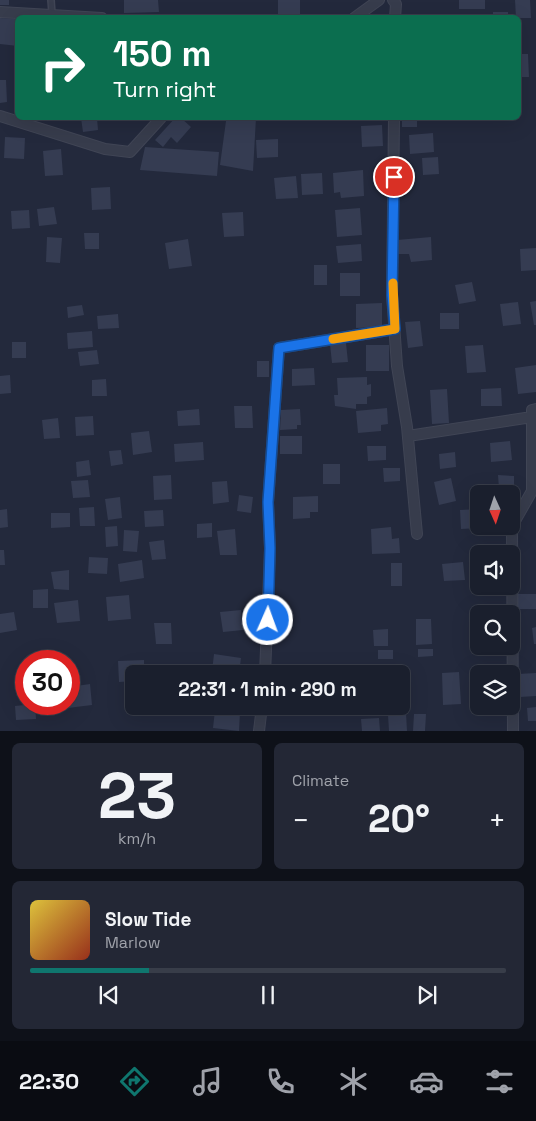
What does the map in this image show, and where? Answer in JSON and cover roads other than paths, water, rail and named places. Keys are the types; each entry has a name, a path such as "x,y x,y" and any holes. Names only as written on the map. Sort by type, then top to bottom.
{"street":[{"path":"358,15 379,0"},
{"path":"393,0 396,4 396,15"},
{"path":"0,12 64,15"},
{"path":"0,116 106,148 130,152 159,120"},
{"path":"394,120 392,295 397,366 408,436 417,534"},
{"path":"265,665 270,548 268,502 279,348 395,329"},
{"path":"408,436 534,413 532,491 512,526 513,731"},
{"path":"259,731 261,715"}],"lane":[{"path":"51,0 52,14"}]}
